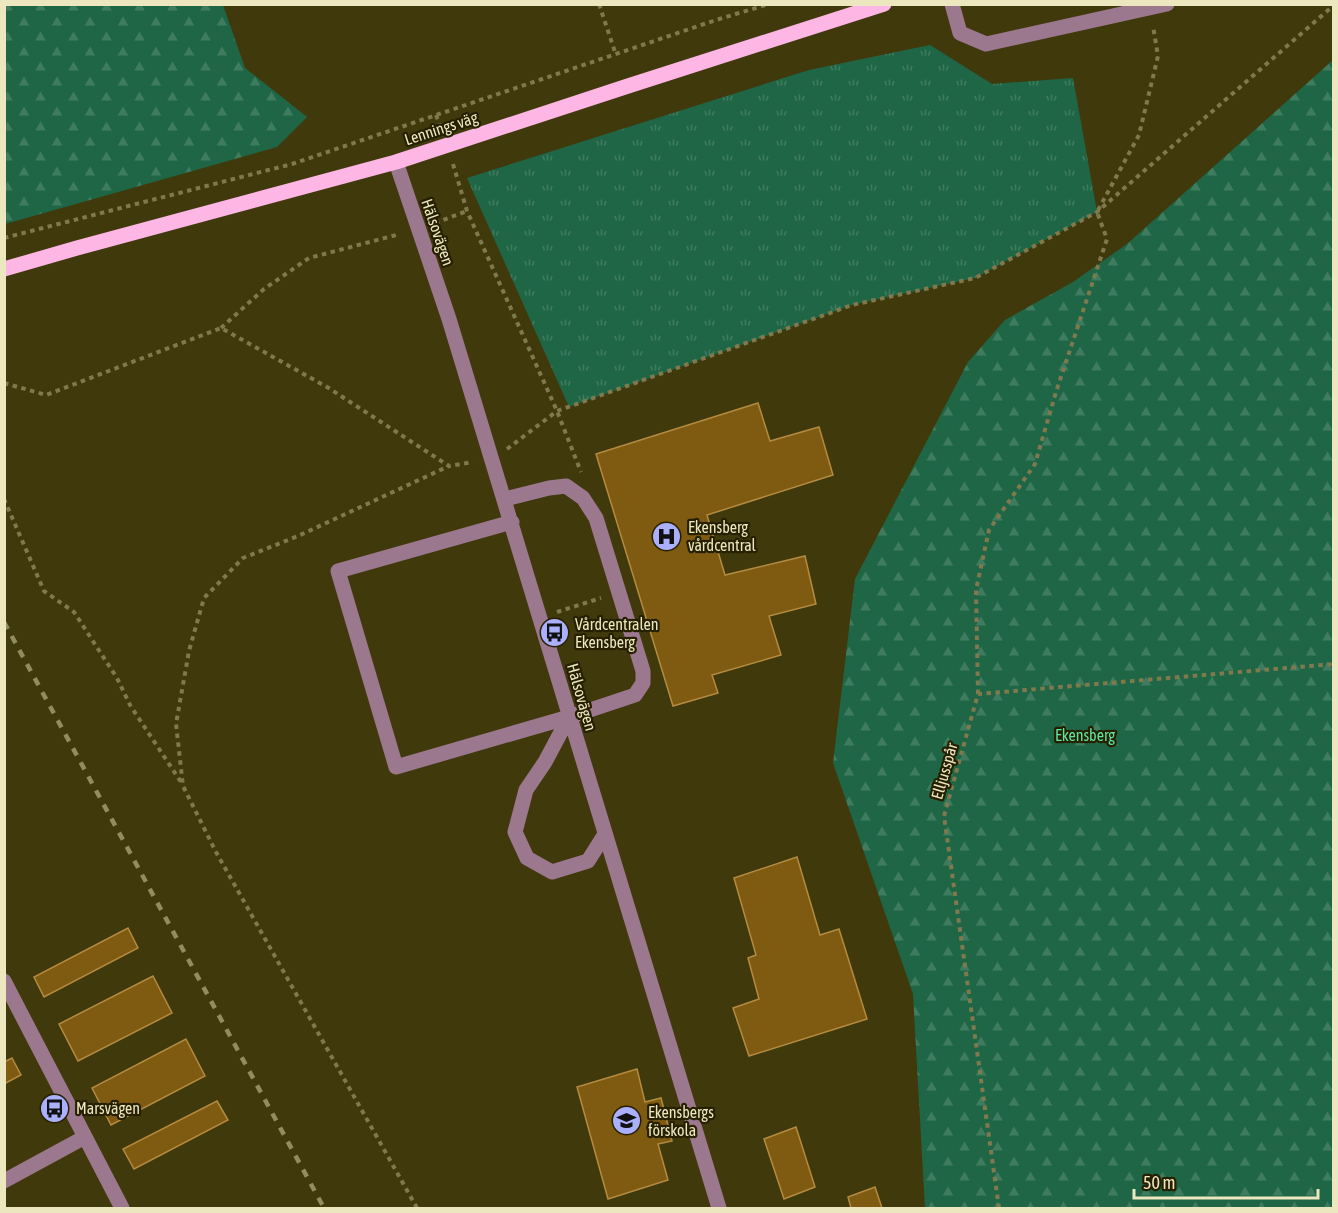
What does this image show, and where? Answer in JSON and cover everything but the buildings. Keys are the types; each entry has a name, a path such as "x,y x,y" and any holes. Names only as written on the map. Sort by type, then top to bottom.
{"main road":[{"name":"Lennings väg","path":"4,269 396,162 884,4"}],"street":[{"path":"952,4 960,33 986,44 1167,4"},
{"name":"Hälsovägen","path":"396,162 449,319 505,499 718,1209"},
{"path":"505,499 566,486 584,498 596,518 643,671 643,683 635,695 569,717 396,767 338,572 512,522"},
{"path":"569,717 526,790 515,832 526,858 552,872 588,861 605,834"},
{"path":"4,981 122,1209"},
{"path":"4,1181 85,1137"}],"path":[{"path":"599,4 616,56"},
{"path":"4,238 292,164 769,4"},
{"path":"183,786 176,724 189,651 204,598 243,558 298,536 449,466 492,460 557,411 852,305 975,278 1097,212 1334,5"},
{"path":"1097,212 1139,135 1158,56 1150,7"},
{"path":"436,115 448,145 467,211 557,411 581,472"},
{"path":"4,383 46,395 221,328 264,289 309,258 418,230 467,211"},
{"name":"Elljusspår","path":"999,1209 944,816 978,694 976,590 989,530 1035,464 1056,392 1107,239 1097,212"},
{"path":"221,328 327,387 449,466"},
{"path":"4,499 44,591 74,612 117,678 130,705 183,786 222,862 417,1209"},
{"path":"549,615 619,593"},
{"path":"978,694 1334,664"}],"green space":[{"path":"5,4 223,5 245,68 307,117 277,147 5,224"},
{"path":"930,45 992,84 1073,78 1097,212 975,278 852,305 569,407 467,178 809,70"},
{"name":"Ekensberg","path":"1333,60 1333,1208 925,1208 913,994 833,763 855,579 968,362 1005,320 1073,282 1127,244"}],"railway":[{"path":"4,622 324,1208"}],"place":[{"name":"Ekensberg vårdcentral","path":"667,536"},
{"name":"Vårdcentralen Ekensberg","path":"554,633"},
{"name":"Marsvägen","path":"55,1108"},
{"name":"Ekensbergs förskola","path":"627,1121"}]}
